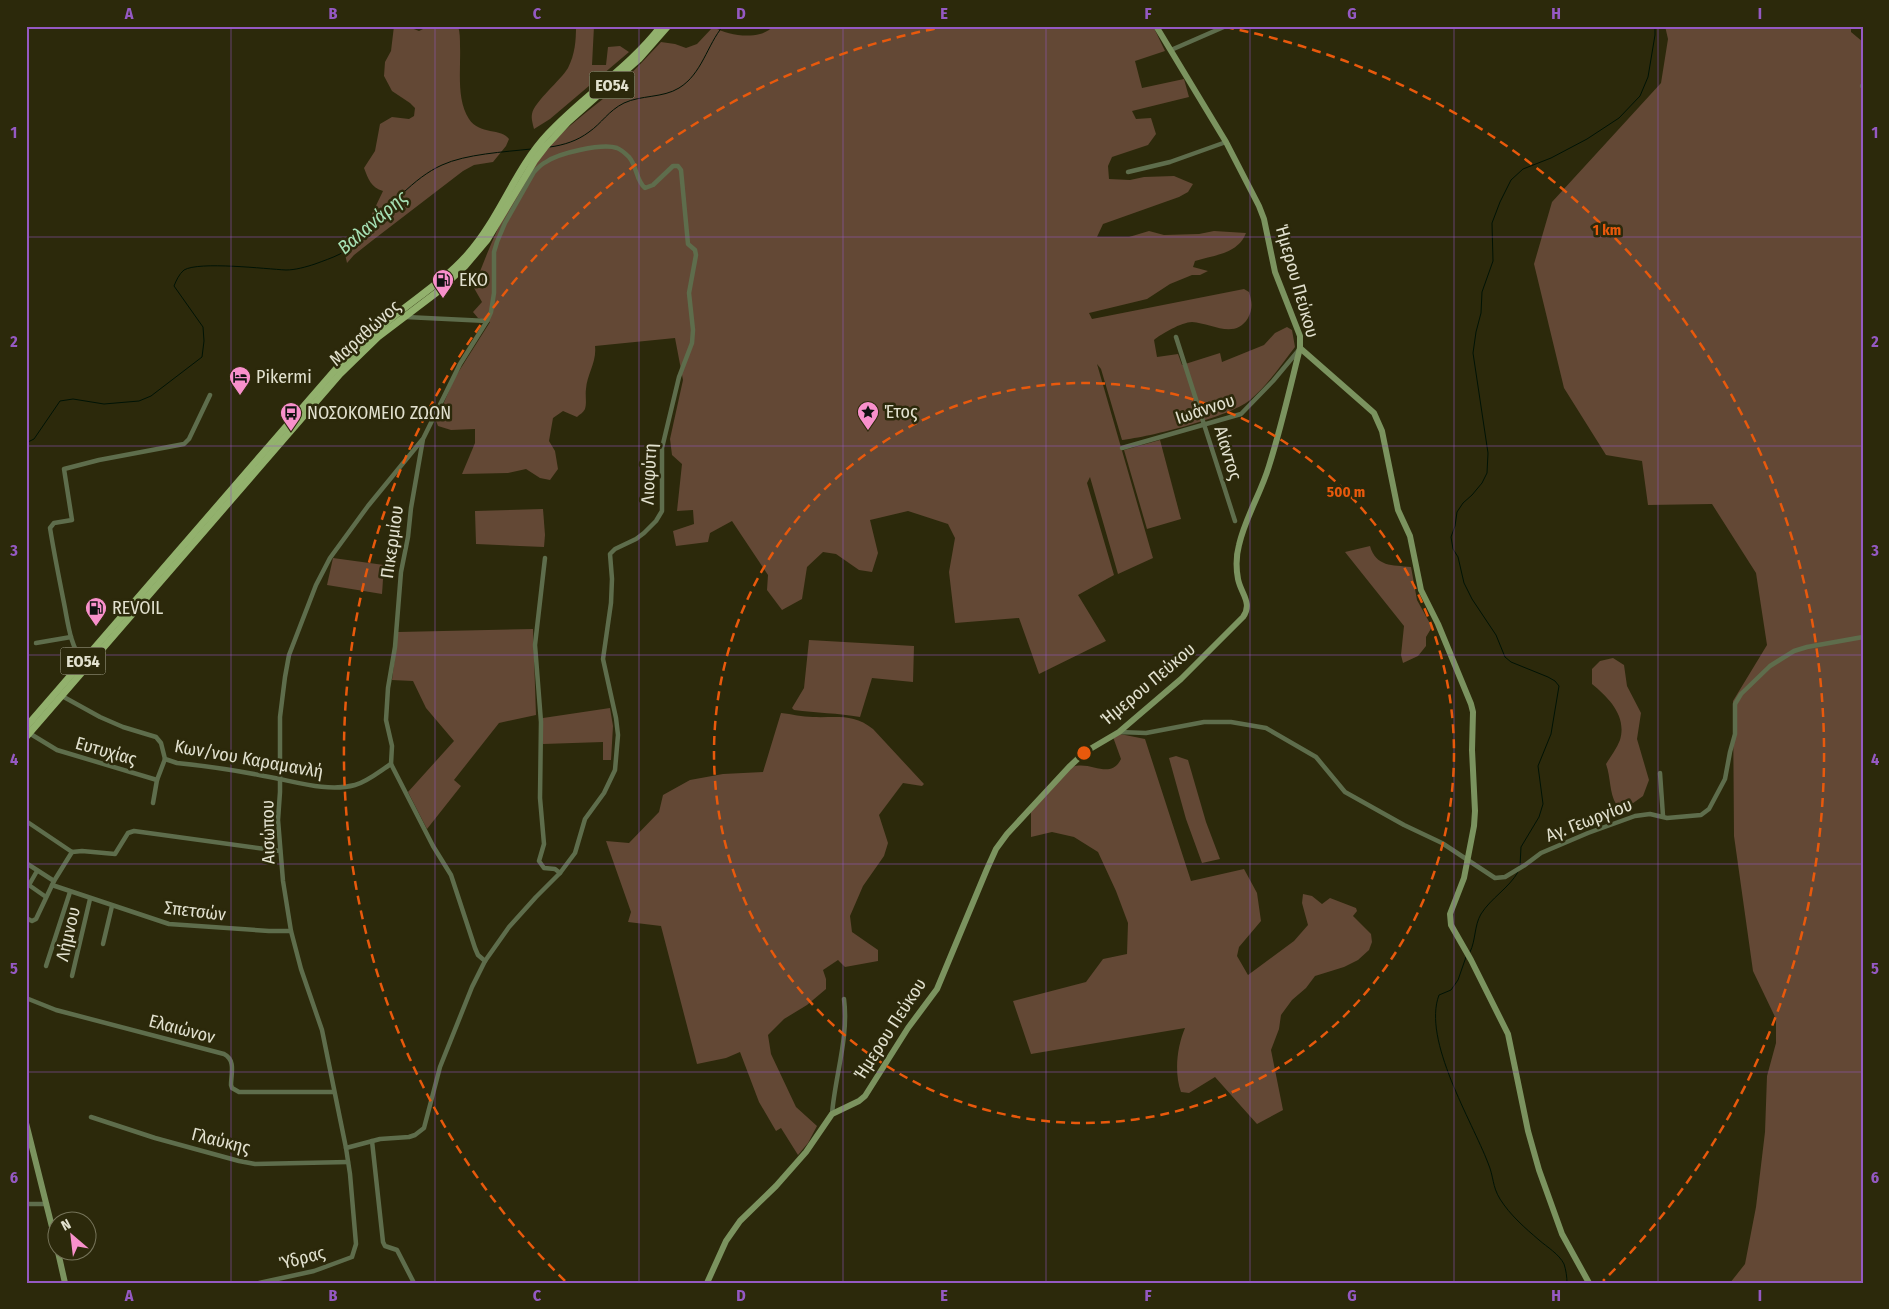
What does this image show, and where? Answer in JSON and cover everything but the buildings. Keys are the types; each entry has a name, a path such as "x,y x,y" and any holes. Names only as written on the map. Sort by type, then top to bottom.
{"main road":[{"name":"Μαραθώνος","path":"27,733 83,661 340,365 374,332 446,277 469,253 491,223 532,158 564,117 623,66 660,26"},
{"name":"Μαραθώνος","path":"549,137 633,65 668,26"},
{"name":"Μαραθώνος","path":"27,733 62,696 330,384 364,350 449,282 479,251 496,226 532,158"}],"street":[{"name":"Ήμερου Πεύκου","path":"832,1114 859,1102 865,1096 908,1028 932,996 996,849 1007,834 1085,752 1119,732 1196,666 1246,613 1247,600 1238,582 1237,573 1239,543 1269,466 1300,348 1300,336 1271,258 1264,219 1248,183 1226,142 1156,26"},
{"path":"1171,50 1226,26"},
{"path":"1128,172 1170,162 1226,142"},
{"name":"Πικερμίου","path":"485,961 478,955 475,948 451,875 433,846 391,764 392,746 386,720 388,688 395,647 401,572 423,440 460,364 488,321 493,304 494,252 505,223 534,172 552,158 596,147 616,148 622,151 635,165 641,184 645,188 651,187 671,167 676,165"},
{"name":"Λιοφύτη","path":"560,873 575,853 585,819 604,793 615,770 618,735 603,659 611,603 610,554 613,550 644,533 656,521 662,511 662,448 679,377 692,343 693,330 689,293 696,255 695,250 688,244 681,170 676,165"},
{"path":"404,317 488,321"},
{"name":"Αίαντος","path":"1176,337 1235,521"},
{"path":"1300,348 1374,413 1382,431 1398,510 1412,542 1421,590 1471,704 1475,811 1464,878 1450,914 1450,920 1455,936 1471,960 1508,1034 1528,1131 1539,1170 1562,1234 1589,1283"},
{"name":"Ιωάννου","path":"1122,448 1231,418 1245,411 1300,348"},
{"path":"83,661 71,637 54,558 51,528 54,523 72,520 63,472 65,468 99,460 184,444 189,439 210,395"},
{"name":"Αισώπου","path":"352,1257 356,1244 346,1148 320,1021 306,986 292,931 280,851 278,820 281,780 280,717 284,677 289,655 316,585 330,558 368,506 423,440"},
{"path":"346,1148 372,1140 409,1137 424,1128 440,1067 472,987 485,961 509,927 560,873 555,869 544,868 539,862 544,844 540,798 541,722 535,646 545,558"},
{"path":"36,643 71,637"},
{"name":"Αγ. Γεωργίου","path":"1468,860 1495,878 1500,879 1542,853 1588,833 1635,816 1650,814 1667,818 1701,815 1709,809 1725,779 1735,734 1734,711 1737,699 1770,666 1782,657 1807,647 1863,637"},
{"name":"Κων/νου Καραμανλή","path":"62,696 100,717 123,727 156,737 161,743 165,759 177,763 267,776 315,786 352,786 391,764"},
{"path":"1119,732 1146,734 1209,722 1231,722 1266,728 1316,757 1345,792 1404,825 1442,843 1468,860"},
{"name":"Ευτυχίας","path":"27,733 56,750 157,780 165,759"},
{"path":"1660,773 1663,816"},
{"path":"152,803 157,780"},
{"path":"26,821 72,852 114,854 128,834 134,832 280,851"},
{"path":"26,918 32,921 35,920 53,883 72,852"},
{"name":"Σπετσών","path":"26,863 53,883 70,892 169,924 292,931"},
{"path":"37,870 28,884 46,896"},
{"path":"46,966 70,892"},
{"name":"Λήμνου","path":"72,976 90,899"},
{"path":"103,944 112,906"},
{"name":"Ελαιώνον","path":"26,998 56,1010 229,1056 232,1062 231,1085 235,1091 334,1092"},
{"path":"707,1283 733,1229 806,1152 832,1114 843,1041 844,999"},
{"name":"Γλαύκης","path":"91,1117 155,1138 255,1164 348,1162"},
{"path":"26,1123 49,1212"},
{"path":"372,1140 383,1244 397,1251 414,1283"},
{"path":"26,1204 47,1204"},
{"name":"Ύδρας","path":"259,1283 314,1271 352,1257"},
{"path":"60,1262 65,1283"}],"shaded area":[{"path":"394,26 406,26 419,31 429,26 458,26 460,38 460,84 465,111 473,124 501,133 509,139 506,146 493,162 474,165 463,171 354,255 347,263 345,254 365,236 372,214 383,191 373,185 364,168 375,151 380,124 392,117 409,119 414,116 415,108 392,91 384,76 385,62 391,51"},
{"path":"576,26 594,26 592,65 606,65 608,47 620,46 629,52 550,119 534,129 532,114 537,103 568,68 575,47"},
{"path":"775,26 1153,26 1165,51 1135,61 1142,88 1184,79 1189,97 1132,111 1136,119 1151,118 1156,134 1148,145 1112,157 1108,166 1109,179 1130,180 1144,177 1174,176 1193,184 1188,192 1179,197 1103,224 1097,237 1129,237 1149,231 1164,235 1199,234 1214,231 1246,233 1242,240 1231,250 1195,261 1193,267 1208,271 1170,284 1147,299 1089,313 1092,319 1244,289 1249,292 1252,305 1251,311 1243,325 1236,328 1222,329 1192,322 1172,329 1154,340 1157,357 1178,354 1182,365 1220,353 1222,362 1264,345 1275,333 1287,327 1292,330 1295,347 1268,382 1250,400 1225,413 1208,419 1169,431 1134,438 1122,440 1101,369 1097,364 1153,558 1118,574 1090,477 1087,483 1114,575 1078,595 1106,641 1039,674 1019,618 955,623 949,572 955,538 948,524 908,511 870,520 878,553 872,572 859,570 836,554 823,552 807,567 802,599 782,610 767,590 768,575 732,521 710,533 708,542 676,546 673,531 694,524 693,510 677,511 682,464 672,455 670,439 683,380 675,338 595,346 595,357 587,384 585,409 577,417 563,411 553,418 549,441 555,451 558,469 550,480 540,478 526,469 508,473 462,474 475,443 475,429 451,430 438,426 436,421 454,379 490,322 478,318 473,312 482,302 474,288 489,249 517,192 528,174 554,141 569,126 618,86 661,42 686,48 697,44 713,27 724,32 748,36 768,31"},
{"path":"1665,26 1851,26 1851,32 1863,42 1862,1283 1730,1283 1745,1264 1756,1207 1765,1132 1767,1076 1776,1043 1776,1019 1753,971 1734,836 1733,701 1767,645 1756,573 1712,504 1648,505 1642,461 1606,455 1564,388 1534,264 1552,202 1661,83 1668,39"},
{"path":"1160,440 1181,519 1147,529 1124,450"},
{"path":"543,509 544,547 476,544 475,511"},
{"path":"1370,546 1376,558 1386,564 1411,567 1417,600 1432,627 1426,637 1426,646 1418,656 1403,663 1401,655 1404,626 1345,552"},
{"path":"333,558 384,565 382,594 327,585"},
{"path":"533,629 536,715 499,723 454,780 461,786 427,829 408,792 454,741 426,708 413,681 392,680 398,632"},
{"path":"809,640 914,646 913,682 872,678 860,717 794,710 792,708 804,688"},
{"path":"1613,658 1624,665 1627,686 1641,713 1637,739 1649,780 1643,796 1629,806 1616,804 1612,795 1606,764 1620,740 1622,731 1619,715 1605,695 1592,684 1592,669 1600,661"},
{"path":"610,708 613,726 611,760 603,760 603,742 543,744 543,718"},
{"path":"781,713 809,717 844,717 866,724 873,729 924,784 922,786 903,783 879,815 888,843 884,856 863,886 850,916 852,932 878,950 878,961 845,967 838,960 823,970 826,979 826,989 807,1005 784,1019 768,1035 771,1054 796,1107 817,1126 808,1143 798,1155 781,1128 776,1131 759,1102 740,1052 726,1058 697,1064 661,926 628,922 631,912 606,841 629,843 659,812 663,795 690,780 723,774 763,772"},
{"path":"1120,734 1145,739 1191,881 1244,869 1257,893 1261,921 1239,947 1237,956 1248,975 1294,941 1308,925 1302,903 1303,894 1312,896 1322,904 1330,898 1356,908 1357,911 1353,916 1371,934 1372,942 1369,950 1358,960 1344,967 1315,976 1306,988 1292,1000 1281,1015 1279,1029 1271,1050 1283,1110 1257,1124 1215,1077 1189,1093 1181,1092 1177,1060 1185,1028 1031,1054 1013,1001 1086,982 1103,959 1127,954 1128,923 1098,852 1074,837 1052,832 1031,837 1031,810 1069,769 1086,766 1111,769 1117,765 1121,759 1113,737"},
{"path":"1176,756 1188,760 1206,822 1220,859 1202,863 1186,819 1169,758"}],"waterway":[{"name":"Βαλανάρης","path":"550,147 580,138 624,103 679,88 687,82 699,67 723,26"},
{"path":"1520,866 1521,847 1539,817 1543,804 1538,766 1551,734 1559,686 1548,677 1511,662 1505,657 1496,635 1472,599 1464,583 1451,537 1457,512 1482,483 1487,473 1488,453 1473,353 1481,313 1482,292 1493,261 1492,223 1511,180 1523,169 1551,158 1587,139 1619,118 1640,96 1648,77 1655,26"},
{"name":"Βαλανάρης","path":"26,443 34,439 60,401 73,399 104,404 139,401 151,396 202,357 203,327 174,286 184,270 203,266 289,270 315,264 348,249 412,185 421,177 442,165 462,158 531,149"},
{"path":"1470,952 1481,914 1518,872"},
{"path":"1466,957 1458,980 1451,990 1439,995 1436,1013 1437,1034 1443,1057 1451,1080 1488,1163 1500,1199 1518,1221 1562,1260 1567,1283"}],"place":[{"name":"EKO","path":"443,299"},
{"name":"Pikermi","path":"240,396"},
{"name":"Έτος","path":"868,431"},
{"name":"ΝΟΣΟΚΟΜΕΙΟ ΖΩΩΝ","path":"291,432"},
{"name":"REVOIL","path":"96,627"}]}
